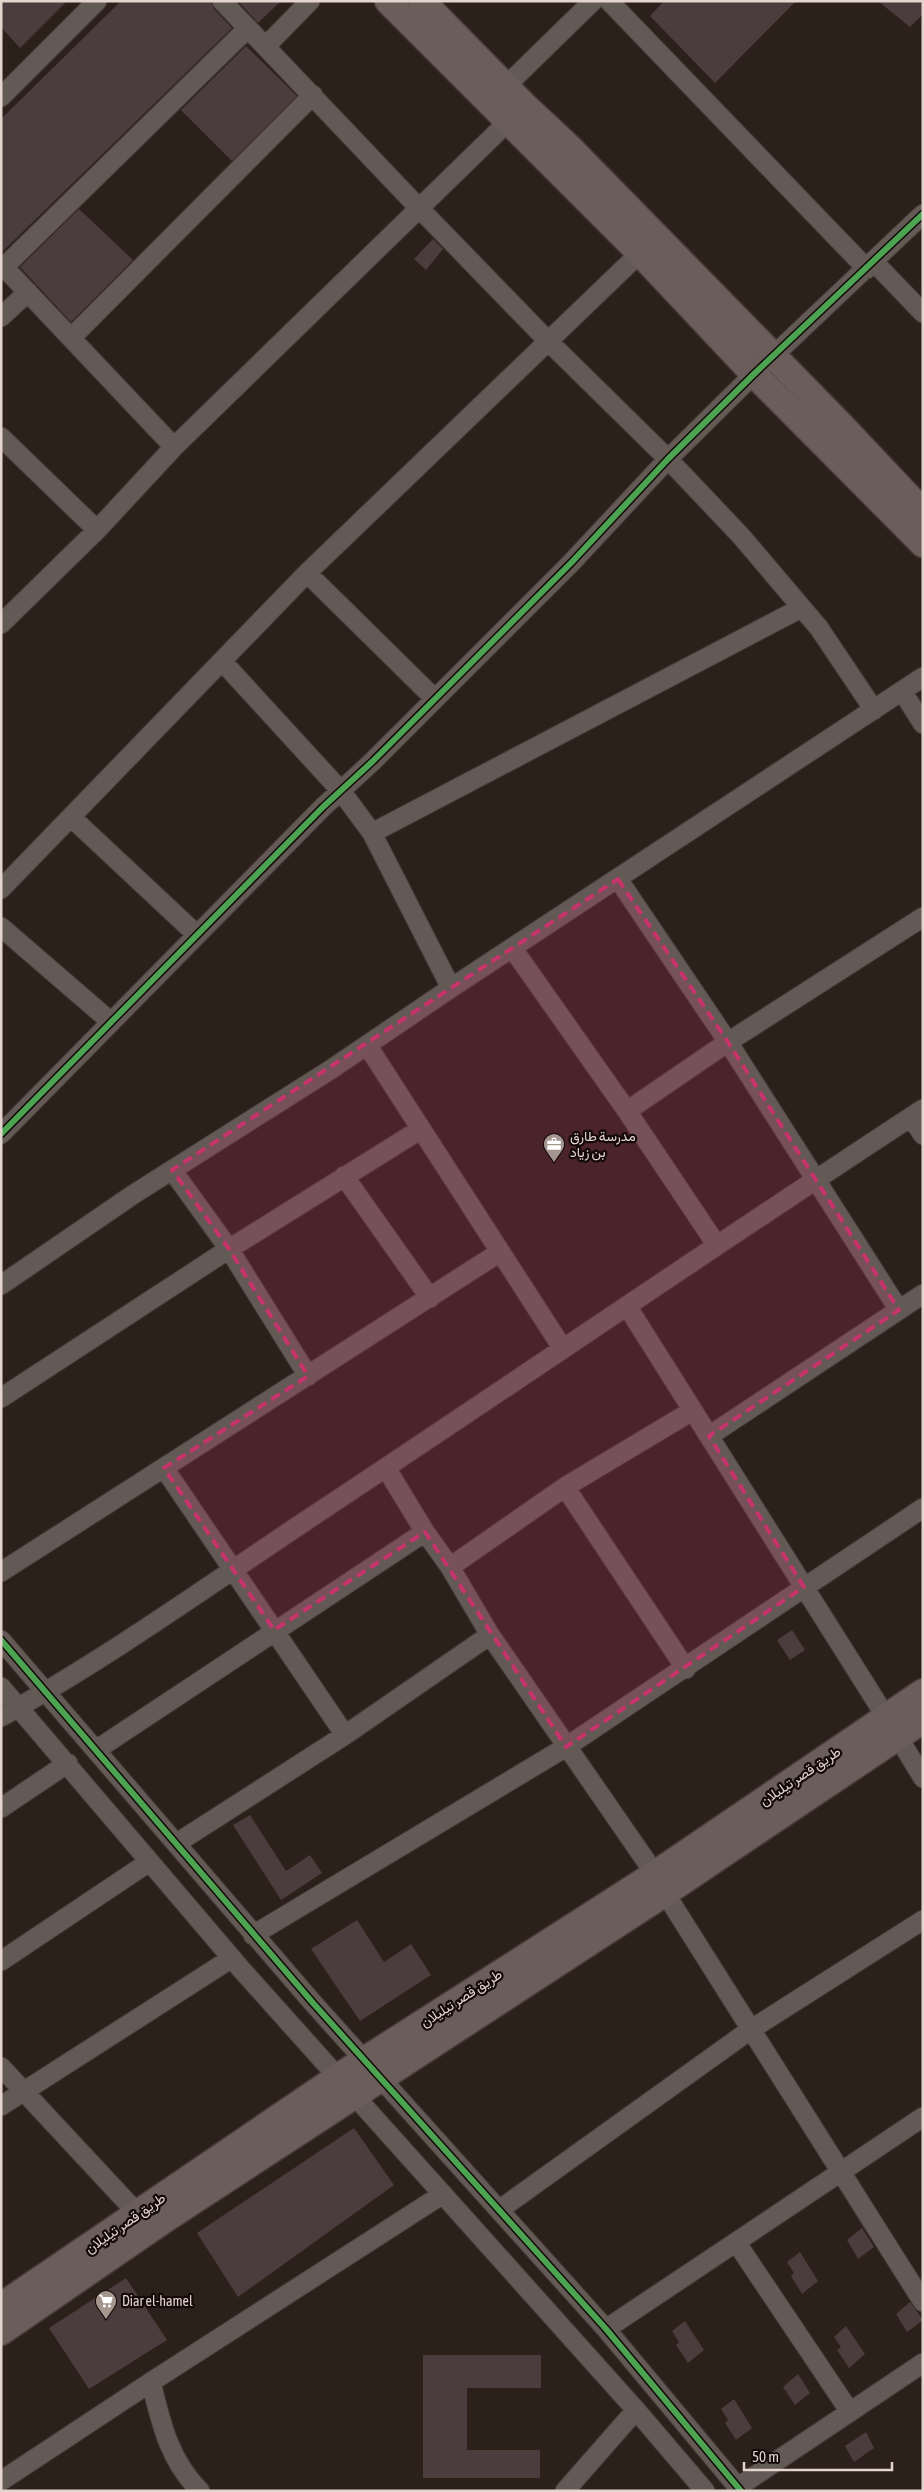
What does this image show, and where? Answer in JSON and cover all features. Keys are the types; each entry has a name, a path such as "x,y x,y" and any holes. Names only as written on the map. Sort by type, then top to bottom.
{"main road":[{"path":"388,1 516,114 640,253 923,512"},
{"path":"422,1 506,86 516,114 568,146 923,544"},
{"name":"طريق قصر تيليلان","path":"1,2332 167,2218 372,2069 660,1884 892,1727 923,1692"},
{"name":"طريق قصر تيليلان","path":"892,1727 923,1720"},
{"name":"طريق قصر تيليلان","path":"1,2306 138,2214 347,2086"}],"street":[{"path":"1,97 97,1"},
{"path":"222,1 419,208 549,342 668,458 741,536 819,628 874,710"},
{"path":"266,46 310,1"},
{"path":"506,86 593,1"},
{"path":"608,1 870,266 923,313"},
{"path":"174,447 3,265 248,28"},
{"path":"71,338 313,96"},
{"path":"1,624 97,530 174,447 516,114"},
{"path":"1,1134 196,934 323,807 435,700 571,563 668,458 763,365 923,214"},
{"path":"1,889 307,573 640,253"},
{"path":"1,318 28,292"},
{"path":"1,437 97,530"},
{"path":"307,573 435,700"},
{"path":"372,833 801,608"},
{"path":"222,661 341,791 372,833 451,988"},
{"path":"1,1285 172,1170 367,1045 923,677"},
{"path":"902,691 923,724"},
{"path":"71,817 196,934"},
{"path":"618,879 728,1042 899,1310"},
{"path":"627,1111 728,1042 923,917"},
{"path":"1,927 110,1022"},
{"path":"512,949 627,1111 716,1244"},
{"path":"367,1045 562,1349"},
{"path":"1,1717 47,1691 232,1570 627,1306 716,1244 817,1180 917,1113 923,1135"},
{"path":"1,1398 229,1249 421,1129"},
{"path":"172,1170 229,1249 308,1376"},
{"path":"344,1176 430,1298"},
{"path":"1,1572 500,1252"},
{"path":"709,1436 923,1294"},
{"path":"627,1306 923,1778"},
{"path":"450,1567 565,1487 692,1410"},
{"path":"164,1468 345,1735"},
{"path":"386,1468 425,1532 450,1567 490,1636 660,1884 838,2172 923,2302"},
{"path":"565,1487 686,1668"},
{"path":"253,1935 566,1747 923,1508"},
{"path":"96,1750 274,1630 425,1532"},
{"path":"177,1843 345,1735 490,1636"},
{"path":"1,1640 177,1843 253,1935 606,2330 739,2489 923,2363"},
{"path":"1,1687 232,1958 636,2410 705,2491"},
{"path":"1,1808 68,1764"},
{"path":"1,1961 149,1862"},
{"path":"499,2210 750,2030 923,1920"},
{"path":"1,2106 232,1958"},
{"path":"1,2067 138,2214"},
{"path":"606,2330 838,2172 923,2117"},
{"path":"1,2481 443,2194"},
{"path":"736,2242 850,2412"},
{"path":"151,2382 172,2454 186,2476 200,2491"},
{"path":"565,2491 636,2410"}],"highlighted area":[{"path":"618,879 728,1042 899,1310 709,1436 804,1587 566,1747 425,1532 274,1630 164,1468 308,1376 229,1249 172,1170"}],"building":[{"path":"1,1 67,1 20,48 1,27"},
{"path":"121,1 211,1 214,9 232,28 1,253 1,119"},
{"path":"238,1 281,1 258,23"},
{"path":"664,1 796,1 715,83 650,16"},
{"path":"878,1 923,1 923,14 910,27"},
{"path":"246,46 297,96 232,161 181,110"},
{"path":"79,209 133,260 71,322 20,267"},
{"path":"433,239 443,249 426,270 414,259"},
{"path":"792,1630 805,1650 790,1660 777,1640"},
{"path":"250,1815 286,1871 310,1855 322,1873 281,1900 233,1825"},
{"path":"357,1920 384,1962 411,1944 431,1975 360,2021 311,1949"},
{"path":"354,2128 394,2185 238,2297 197,2233"},
{"path":"862,2228 874,2247 858,2259 847,2240"},
{"path":"800,2252 818,2281 802,2294 791,2276 794,2273 787,2262"},
{"path":"126,2278 167,2340 89,2389 49,2328"},
{"path":"910,2302 923,2320 907,2332 896,2314"},
{"path":"685,2321 704,2350 688,2363 676,2345 679,2342 672,2331"},
{"path":"846,2326 865,2354 849,2368 837,2350 841,2347 834,2337"},
{"path":"423,2355 541,2355 541,2388 467,2388 467,2450 540,2450 540,2478 423,2478"},
{"path":"798,2374 810,2393 795,2405 783,2387"},
{"path":"734,2399 752,2428 736,2440 725,2423 728,2420 721,2409"},
{"path":"866,2432 874,2448 854,2462 845,2446"}],"cycle path":[{"path":"1,1134 323,807 373,761 571,563 668,459 754,374 923,214"},
{"path":"1,1640 313,2003 606,2329 741,2491"}],"place":[{"name":"مدرسة طارق بن زياد","path":"554,1163"},
{"name":"Diar el-hamel","path":"106,2320"}]}
